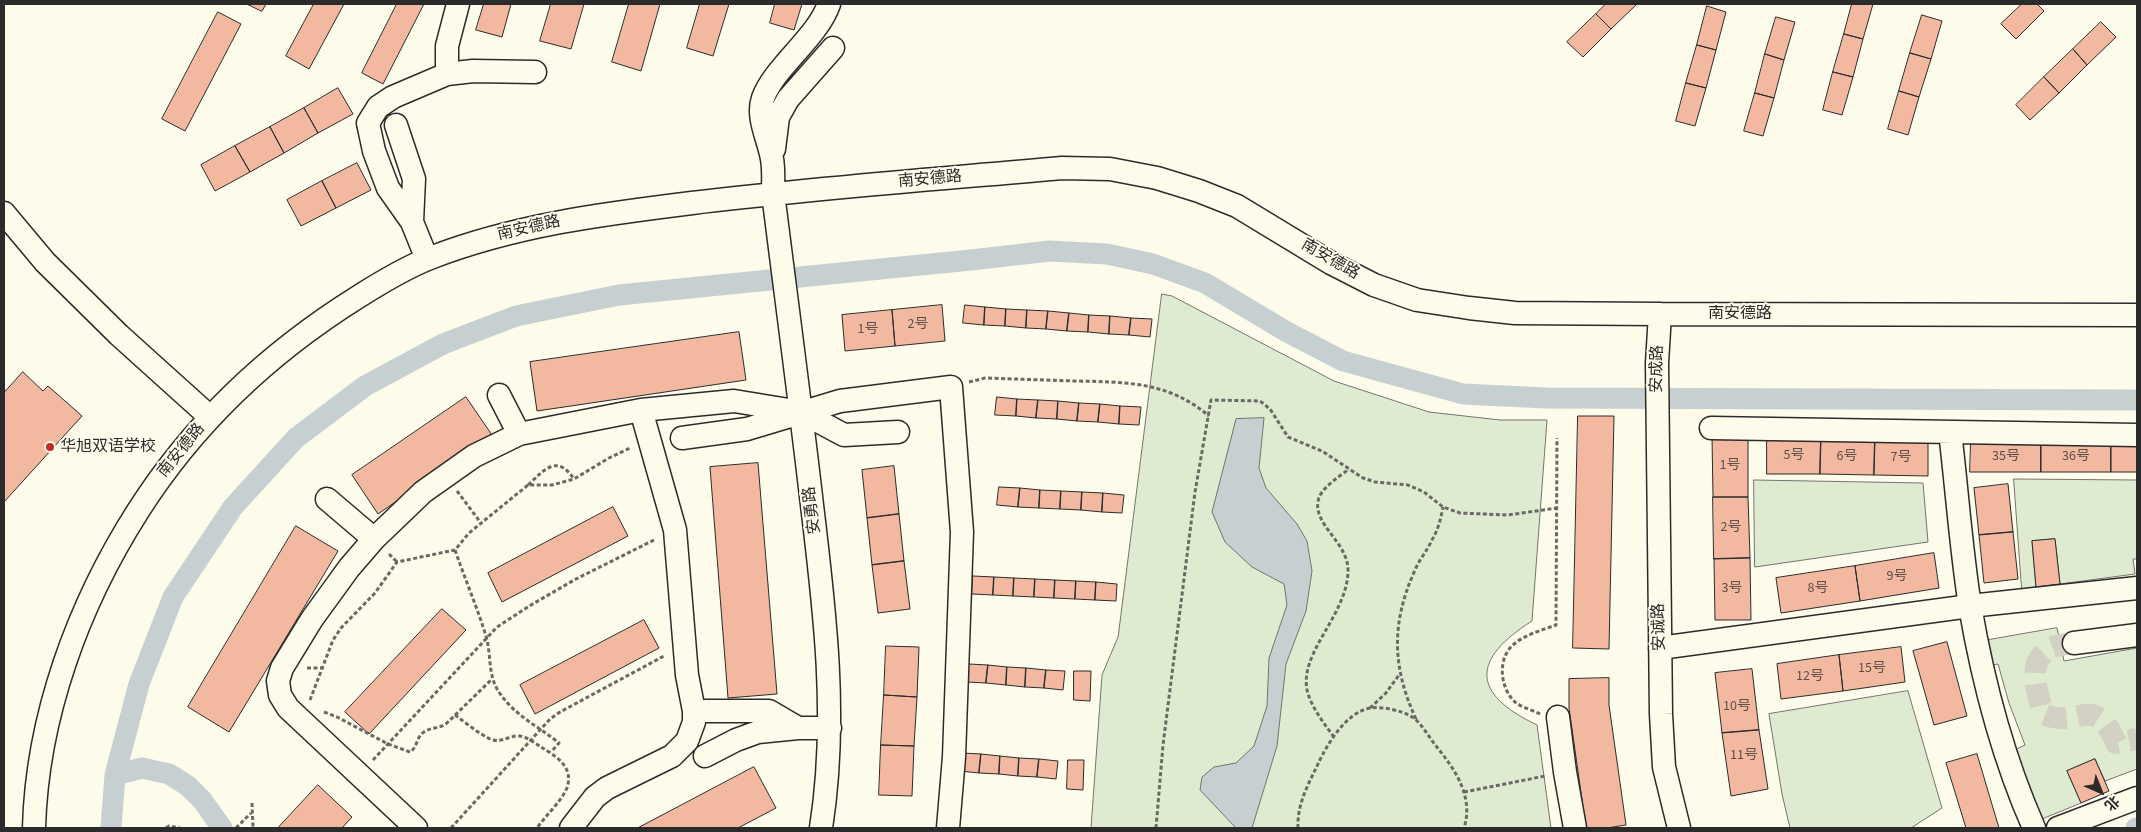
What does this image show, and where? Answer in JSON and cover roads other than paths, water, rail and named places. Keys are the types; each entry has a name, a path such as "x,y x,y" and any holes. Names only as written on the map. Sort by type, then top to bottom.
{"street":[{"path":"447,74 447,46 458,4"},
{"path":"772,160 762,116 762,99 773,81 816,27 829,4"},
{"path":"772,160 778,117 788,99 833,48"},
{"path":"426,259 412,222 388,188 374,151 368,123 378,107 393,97 447,74 473,71 535,72"},
{"path":"396,125 414,179 412,222"},
{"name":"安勇路","path":"772,160 773,193 801,412 826,632 830,728 829,765 821,828"},
{"name":"南安德路","path":"34,828 40,762 57,687 85,610 120,540 160,477 210,416 266,362 317,323 371,289 426,259 510,232 586,216 773,193 1062,168 1110,169 1157,178 1237,206 1331,263 1374,285 1417,300 1515,312 1660,314 2137,314"},
{"path":"4,213 45,262 106,322 210,416"},
{"name":"安成路","path":"1657,424 1657,363 1660,314"},
{"path":"682,438 747,429 840,402 951,387 962,532 954,757 948,828"},
{"path":"498,395 519,434"},
{"path":"416,828 359,776 301,715 288,708 280,696 278,681 282,668 312,619 349,568 374,539 422,492 474,456 519,434 641,410 734,401 801,412 844,435 898,432"},
{"path":"580,825 595,797 608,788 672,756 681,749 690,734 694,722 684,645 675,530 641,410"},
{"name":"安诚路","path":"1657,424 1660,648 1664,767 1678,828"},
{"path":"1711,428 2137,435"},
{"path":"1950,432 1970,606 2001,739 2018,790 2034,828"},
{"path":"327,499 374,539"},
{"path":"1660,648 1970,606 2137,588"},
{"path":"2074,643 2137,635"},
{"path":"694,711 769,711 798,728"},
{"path":"1558,717 1575,828"},
{"path":"705,756 751,734 798,728 830,728"},
{"path":"2058,828 2137,798"}],"waterway":[{"path":"111,828 115,775 139,684 173,597 233,507 296,438 365,386 443,344 516,316 619,295 1049,251 1107,254 1153,264 1205,283 1287,332 1343,361 1463,394 1546,398 2137,400"},
{"path":"115,775 142,768 169,774 188,786 202,800 222,828"}],"tunnel":[{"path":"2074,643 2050,648 2042,654 2038,662 2035,678 2043,714 2056,718 2093,715 2108,727 2116,743 2137,739"}],"place":[{"name":"华旭双语学校","path":"50,447"}]}
